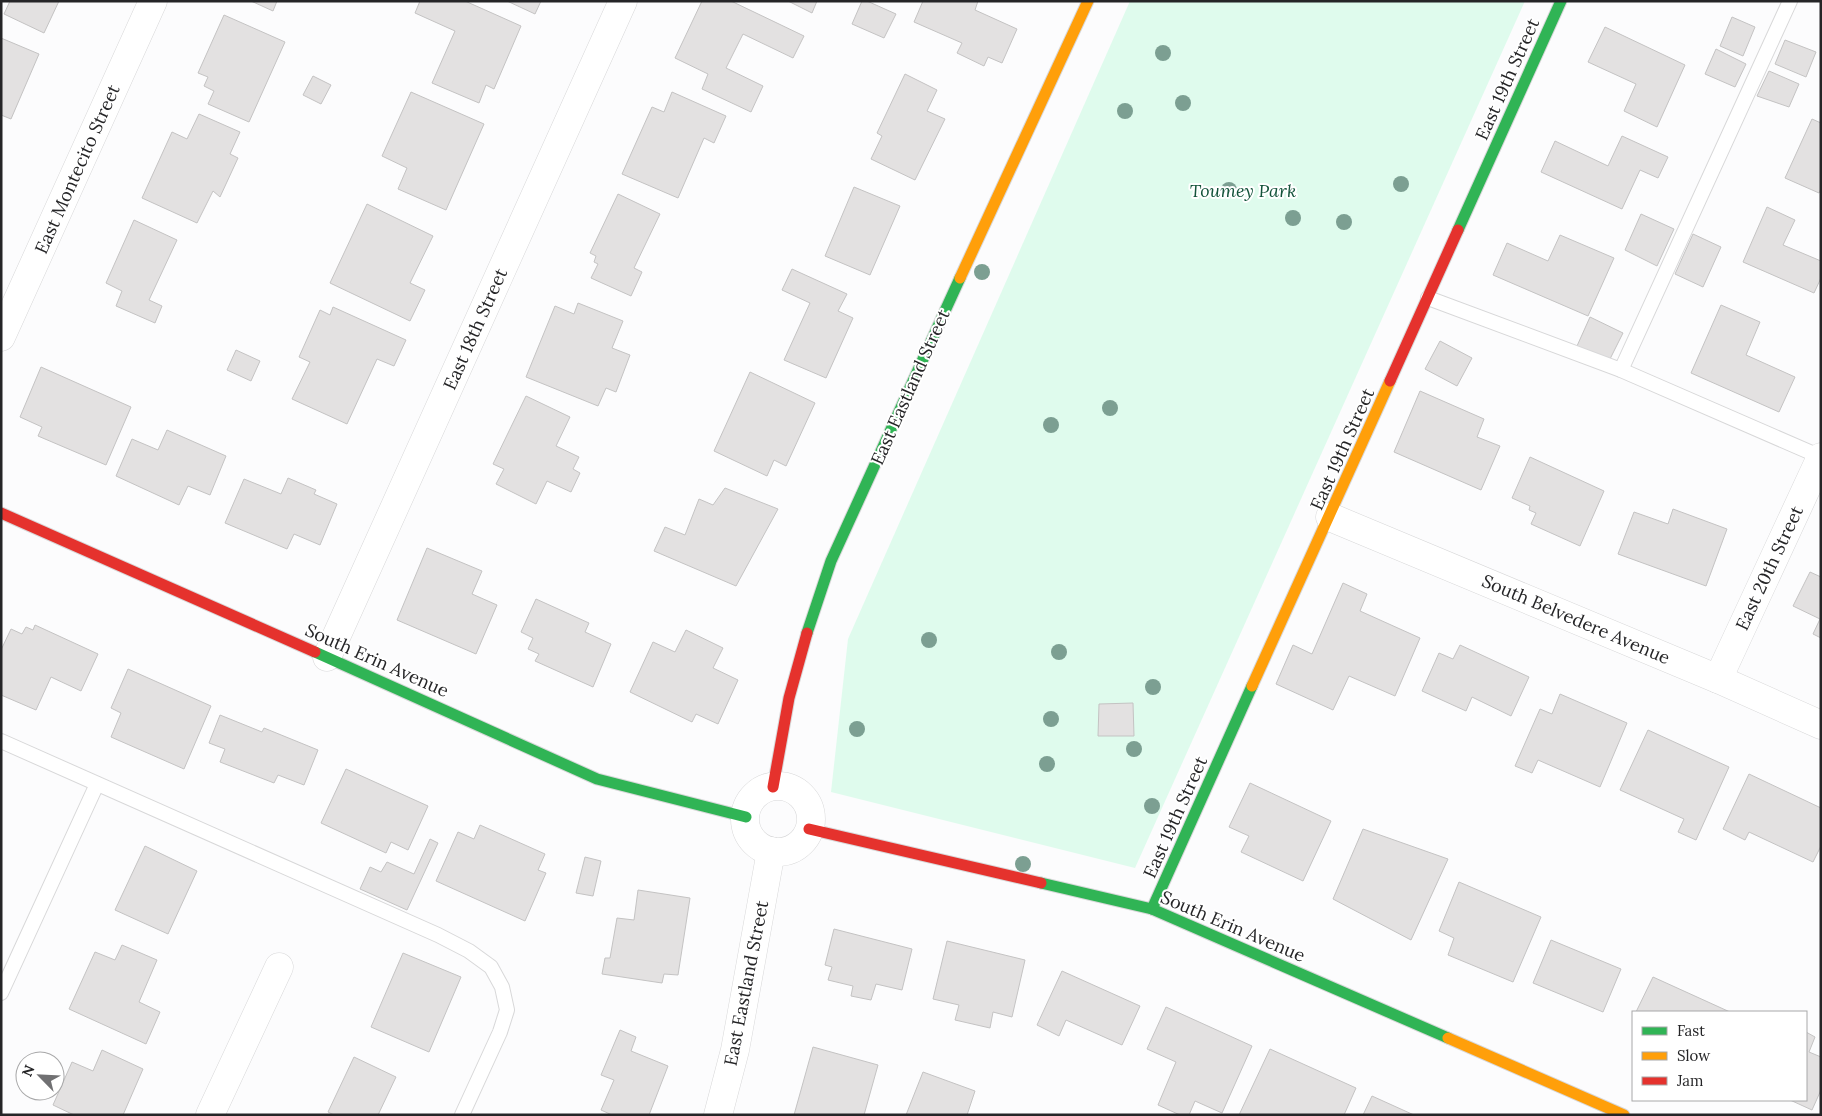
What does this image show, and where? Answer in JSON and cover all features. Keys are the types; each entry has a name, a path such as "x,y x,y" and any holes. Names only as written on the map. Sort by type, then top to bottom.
{"street":[{"name":"East Montecito Street","path":"1,337 153,1"},
{"name":"East 18th Street","path":"327,657 623,1"},
{"name":"East Eastland Street","path":"773,787 800,654 831,561 897,413 1088,1"},
{"name":"East 19th Street","path":"1152,909 1561,1"},
{"name":"East 20th Street","path":"1718,679 1821,457"},
{"name":"South Erin Avenue","path":"1,513 597,779 746,817"},
{"name":"South Belvedere Avenue","path":"1330,517 1821,724"},
{"path":"773,787 791,788 800,794 810,812 809,828 802,841 794,848 784,851 763,849 754,842 748,833 745,821 746,810 751,800 759,792 773,787"},
{"name":"South Erin Avenue","path":"809,828 1152,909 1624,1115"},
{"name":"East Eastland Street","path":"718,1115 735,1050 771,851"},
{"path":"210,1115 279,967"}],"lane":[{"path":"1621,370 1790,1"},
{"path":"1428,298 1621,370 1821,457"},
{"path":"1,741 438,935 469,951 491,967 502,987 507,1010 500,1032 462,1115"},
{"path":"1,994 98,784"}],"green space":[{"name":"Toumey Park","path":"1130,1 1525,1 1135,868 831,792 848,639"}],"building":[{"path":"10,1 59,1 44,33 4,14"},
{"path":"251,1 277,1 273,11"},
{"path":"420,1 465,1 521,26 494,89 486,85 479,103 432,83 455,31 415,13"},
{"path":"507,1 541,1 535,14"},
{"path":"702,1 731,1 804,36 793,58 743,34 726,68 763,86 751,112 702,89 708,74 675,58"},
{"path":"788,1 817,1 812,13"},
{"path":"862,1 867,1 896,14 884,38 852,24"},
{"path":"923,1 978,1 975,10 1017,29 1002,63 988,57 984,66 957,53 962,43 914,22"},
{"path":"224,15 285,42 249,122 208,104 214,91 204,86 208,77 198,73"},
{"path":"1732,17 1755,27 1743,56 1720,46"},
{"path":"1605,27 1685,65 1657,127 1624,111 1636,84 1588,62"},
{"path":"1,38 39,54 11,119 1,115"},
{"path":"1785,40 1816,52 1806,77 1775,64"},
{"path":"1716,49 1746,64 1735,87 1705,74"},
{"path":"1769,71 1799,84 1789,107 1757,96"},
{"path":"905,74 937,90 927,111 945,119 915,180 871,159 882,136 877,133"},
{"path":"313,76 331,85 321,104 303,95"},
{"path":"411,92 484,124 446,210 398,189 407,168 382,156"},
{"path":"672,92 726,116 714,143 704,138 678,198 622,174 652,107 664,112"},
{"path":"199,114 240,132 230,154 238,158 220,197 213,191 197,223 142,198 172,132 187,139"},
{"path":"1812,119 1821,123 1821,189 1819,193 1785,178"},
{"path":"1622,136 1668,157 1658,178 1640,170 1622,209 1541,172 1555,141 1608,166"},
{"path":"854,187 900,206 870,275 825,256"},
{"path":"618,194 660,214 634,268 642,272 631,296 591,278 598,264 594,262 596,256 590,253"},
{"path":"367,204 433,236 410,283 425,290 410,321 330,283"},
{"path":"1767,207 1795,220 1783,245 1821,261 1821,278 1814,293 1743,262"},
{"path":"1641,214 1674,229 1657,266 1625,250"},
{"path":"134,220 177,240 149,300 162,306 155,323 116,306 122,291 106,283"},
{"path":"1693,234 1721,247 1703,287 1675,274"},
{"path":"1560,235 1614,258 1588,316 1493,275 1507,243 1548,261"},
{"path":"792,269 847,294 838,311 853,318 826,378 784,360 810,303 782,290"},
{"path":"578,303 623,321 612,348 630,355 616,392 606,388 598,406 526,377 555,306 574,314"},
{"path":"1721,305 1760,322 1746,355 1795,377 1779,412 1691,373"},
{"path":"333,307 406,340 394,366 377,359 347,424 292,399 310,362 299,357 320,310 330,315"},
{"path":"1590,317 1623,333 1609,361 1577,346"},
{"path":"1440,341 1472,358 1457,386 1425,369"},
{"path":"236,350 260,361 251,381 227,370"},
{"path":"41,367 131,407 106,465 38,436 42,427 20,417"},
{"path":"750,372 815,403 786,466 774,460 767,476 714,451"},
{"path":"1420,391 1484,419 1477,437 1500,446 1481,490 1394,452"},
{"path":"526,396 570,417 556,446 579,457 573,469 580,473 571,492 547,481 536,504 496,484 504,469 493,464"},
{"path":"167,430 226,456 210,495 188,486 179,505 116,476 132,439 158,450"},
{"path":"1530,457 1604,491 1580,546 1531,524 1536,513 1529,510 1530,506 1512,498"},
{"path":"288,478 316,490 314,494 337,504 320,545 294,534 287,549 225,523 244,479 281,494"},
{"path":"725,488 778,509 736,586 654,551 665,527 685,535 699,499 713,505"},
{"path":"1673,509 1727,529 1706,586 1618,554 1634,512 1668,524"},
{"path":"427,548 482,571 472,594 497,605 476,654 397,620"},
{"path":"1810,572 1821,577 1821,638 1813,634 1820,619 1793,606"},
{"path":"1343,583 1367,594 1360,611 1420,638 1395,696 1349,676 1333,710 1276,684 1293,645 1312,654"},
{"path":"536,599 589,623 585,632 611,644 593,687 535,661 539,654 528,649 533,638 521,632"},
{"path":"35,625 98,654 81,691 51,677 36,710 1,695 1,650 11,629 22,634 26,627 33,630"},
{"path":"686,630 723,648 713,668 738,680 718,724 696,714 692,722 630,692 653,642 675,652"},
{"path":"1460,645 1529,677 1511,716 1472,697 1466,711 1422,691 1439,653 1453,659"},
{"path":"128,669 211,706 184,769 111,737 121,713 111,708"},
{"path":"1560,694 1627,723 1600,787 1538,760 1532,773 1515,766 1540,709 1552,714"},
{"path":"1133,703 1134,736 1098,736 1099,704"},
{"path":"220,715 262,732 264,728 318,750 304,785 278,775 274,783 220,762 225,749 209,743"},
{"path":"1648,730 1729,767 1696,840 1678,832 1684,819 1620,790"},
{"path":"346,769 428,806 408,850 391,842 386,853 321,823"},
{"path":"1749,774 1821,808 1821,846 1813,862 1749,832 1745,840 1723,829"},
{"path":"1250,783 1331,821 1303,881 1241,852 1249,836 1229,827"},
{"path":"480,825 545,854 538,870 546,873 525,921 436,881 458,832 474,839"},
{"path":"1363,829 1448,859 1411,940 1333,899"},
{"path":"430,839 438,843 407,910 360,889 370,867 381,872 387,862 414,874"},
{"path":"145,846 197,871 168,934 115,910"},
{"path":"585,857 601,861 593,896 576,893"},
{"path":"1459,882 1541,917 1513,982 1448,955 1454,938 1439,931"},
{"path":"638,890 690,898 678,975 664,974 662,983 602,974 605,958 610,958 617,918 634,920"},
{"path":"834,929 912,949 902,990 876,984 871,1000 851,996 853,986 828,980 832,967 825,965"},
{"path":"1551,940 1621,969 1603,1012 1533,983"},
{"path":"947,941 1025,960 1012,1017 993,1012 990,1028 955,1020 959,1005 933,999"},
{"path":"122,945 157,960 139,1002 160,1012 146,1044 69,1009 95,952 115,960"},
{"path":"403,953 461,977 429,1052 371,1027"},
{"path":"1062,971 1140,1006 1122,1045 1066,1020 1059,1036 1037,1025"},
{"path":"1653,977 1728,1011 1636,1011"},
{"path":"1166,1007 1252,1046 1222,1113 1195,1101 1189,1115 1180,1115 1158,1105 1176,1062 1147,1049"},
{"path":"620,1030 636,1037 631,1051 668,1066 649,1115 612,1115 601,1110 614,1080 601,1075"},
{"path":"1807,1033 1815,1037 1809,1052 1821,1057 1821,1090 1812,1110 1792,1101 1807,1101"},
{"path":"813,1047 878,1065 864,1115 794,1115"},
{"path":"1270,1049 1356,1088 1344,1115 1239,1115"},
{"path":"102,1050 143,1069 123,1115 74,1115 53,1105 55,1101 65,1101 65,1078 72,1062 93,1071"},
{"path":"354,1057 396,1077 378,1115 334,1115 328,1112"},
{"path":"923,1072 975,1091 967,1115 906,1115"},
{"path":"1372,1096 1414,1115 1363,1115"}],"traffic: fast":[{"path":"1458,230 1561,1"},
{"path":"807,633 831,561 960,278"},
{"path":"315,652 597,779 746,817"},
{"path":"1152,909 1252,686"},
{"path":"1041,883 1152,909 1448,1038"}],"traffic: slow":[{"path":"960,278 1088,1"},
{"path":"1252,686 1390,381"},
{"path":"1448,1038 1624,1115"}],"traffic: jam":[{"path":"1390,381 1458,230"},
{"path":"1,513 315,652"},
{"path":"773,787 789,698 807,633"},
{"path":"809,829 1041,883"}]}
